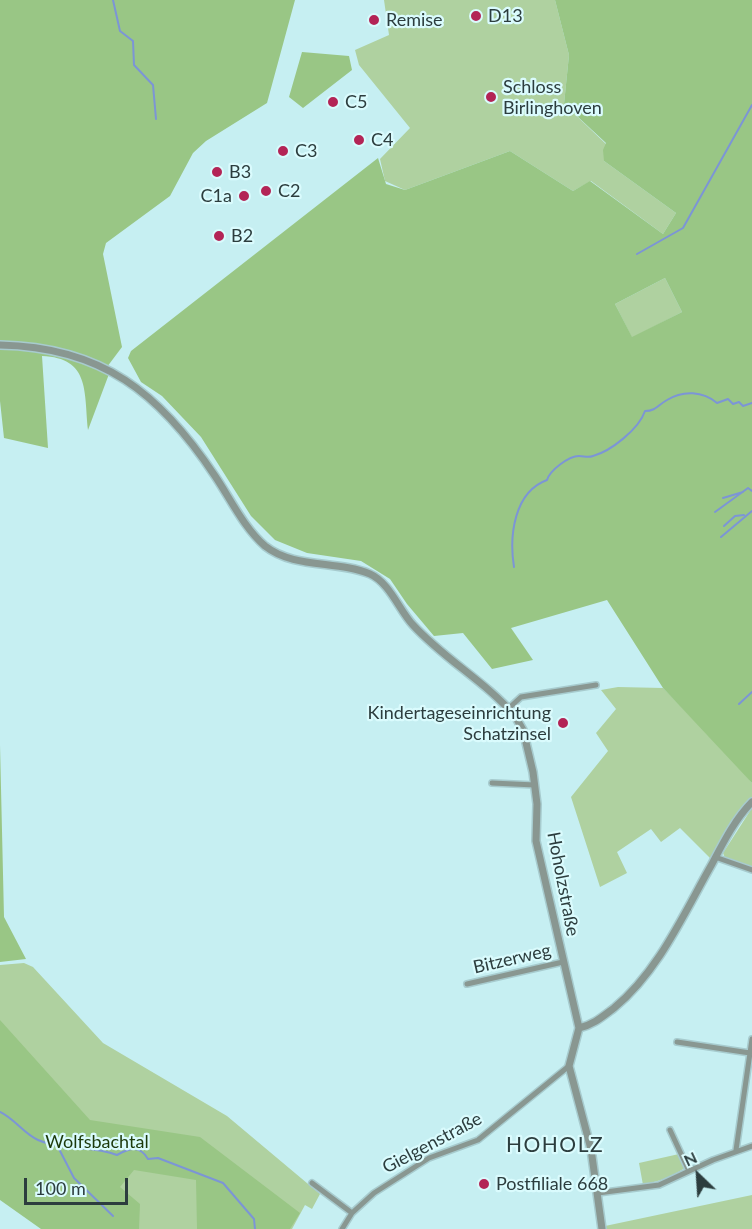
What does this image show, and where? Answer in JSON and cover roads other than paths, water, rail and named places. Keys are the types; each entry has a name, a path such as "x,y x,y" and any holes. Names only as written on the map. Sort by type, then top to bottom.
{"street":[{"name":"Hoholzstraße","path":"0,345 53,350 85,359 113,371 149,395 179,426 255,535 267,547 288,558 371,574 382,582 426,638 508,708 523,729 535,785 536,841 579,1028 569,1066 591,1149 602,1229"},
{"path":"508,708 521,697 596,686"},
{"path":"492,783 535,785"},
{"path":"579,1028 592,1025 629,995 647,974 743,811 752,802"},
{"path":"716,856 752,870"},
{"name":"Bitzerweg","path":"467,984 563,962"},
{"path":"736,1150 752,1038"},
{"path":"677,1042 750,1053"},
{"name":"Gielgenstraße","path":"342,1229 352,1213 374,1192 431,1157 478,1140 569,1066"},
{"path":"670,1130 690,1171"},
{"path":"598,1193 659,1185 736,1150 752,1146"},
{"path":"312,1183 352,1213"}],"waterway":[{"path":"113,0 120,31 133,41 134,65 153,85 156,119"},
{"path":"637,254 683,228 752,105"},
{"path":"514,567 512,542 516,516 527,494 547,480 560,464 570,458 591,457 608,449 631,432 645,411 654,409 673,397 693,393 706,396 717,403 728,399 733,404 739,402 743,406 752,403"},
{"path":"715,512 748,488 752,491"},
{"path":"723,498 743,492"},
{"path":"721,537 752,511"},
{"path":"724,526 735,516 744,515"},
{"path":"739,704 752,692"},
{"path":"0,1112 38,1140 117,1155 134,1149 142,1151 148,1159 158,1158 223,1183 254,1219 255,1229"},
{"path":"58,1147 74,1178 113,1216"}],"place":[{"name":"D13","path":"476,16"},
{"name":"Remise","path":"374,20"},
{"name":"Schloss Birlinghoven","path":"491,97"},
{"name":"C5","path":"333,102"},
{"name":"C4","path":"359,140"},
{"name":"C3","path":"283,151"},
{"name":"B3","path":"217,172"},
{"name":"C2","path":"266,191"},
{"name":"C1a","path":"244,196"},
{"name":"B2","path":"219,236"},
{"name":"Kindertageseinrichtung Schatzinsel","path":"563,723"},
{"name":"Postfiliale 668","path":"484,1184"}],"district":[{"name":"HOHOLZ","path":"555,1145"}],"park label":[{"name":"Wolfsbachtal","path":"97,1142"}]}
